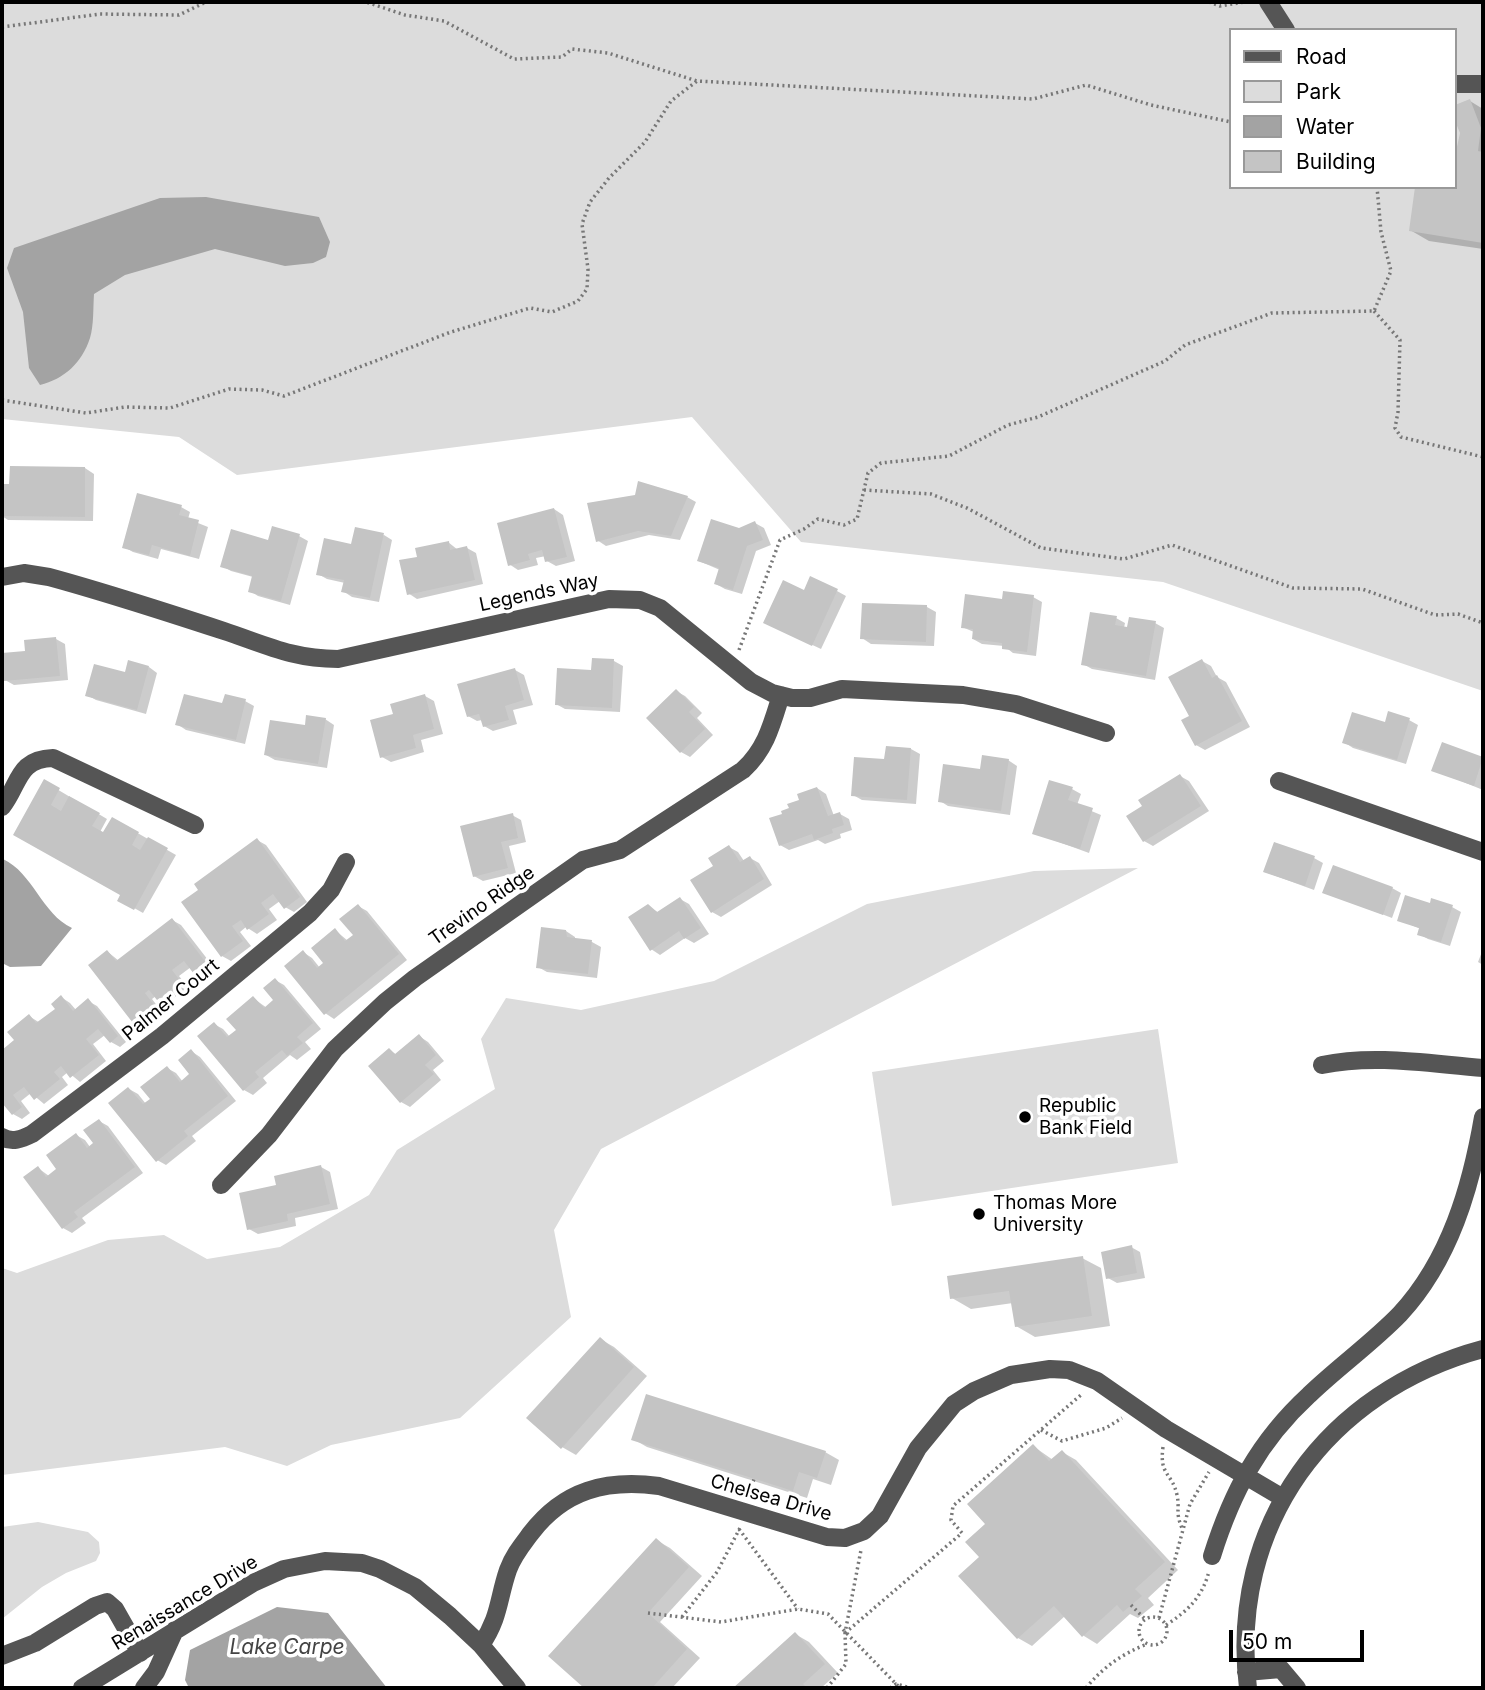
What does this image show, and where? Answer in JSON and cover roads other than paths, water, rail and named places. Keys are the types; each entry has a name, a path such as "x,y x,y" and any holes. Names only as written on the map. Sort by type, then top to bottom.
{"street":[{"path":"1268,2 1285,28"},
{"path":"1457,85 1483,84"},
{"name":"Legends Way","path":"2,577 24,573 49,577 283,653 312,659 338,659 609,599 640,600 660,608 751,682 781,695 810,698 842,690 963,695 1016,704 1106,733"},
{"name":"Trevino Ridge","path":"221,1185 269,1135 335,1049 385,1002 583,860 620,850 743,770 756,758 768,738 781,695"},
{"path":"2,807 29,763 42,758 53,758 195,825"},
{"path":"1279,781 1483,852"},
{"name":"Palmer Court","path":"2,1137 8,1141 22,1139 32,1133 162,1036 310,913 331,890 346,863"},
{"path":"1322,1065 1345,1060 1374,1059 1483,1068"},
{"path":"1212,1556 1244,1475 1274,1431 1307,1396 1400,1314 1446,1247 1473,1173 1483,1116"},
{"path":"1297,1688 1281,1669 1247,1680 1245,1632 1249,1591 1260,1549 1283,1498 1323,1443 1347,1419 1378,1395 1412,1375 1444,1361 1483,1349"},
{"name":"Chelsea Drive","path":"481,1645 500,1608 508,1570 518,1550 559,1504 579,1493 605,1486 659,1486 741,1521 845,1538 864,1531 880,1516 918,1448 954,1404 1011,1375 1050,1369 1069,1370 1097,1381 1166,1429 1244,1475"},
{"path":"1244,1475 1283,1498"},
{"name":"Renaissance Drive","path":"82,1688 253,1583 284,1569 325,1560 362,1563 397,1576 450,1616 481,1645 517,1688"},
{"path":"2,1656 35,1643 95,1606 107,1602 115,1609 141,1653"},
{"path":"144,1688 156,1672 175,1630"}],"water":[{"path":"206,197 319,217 330,242 326,257 313,263 285,266 215,249 125,275 94,294 91,333 87,347 77,362 57,379 40,385 29,368 23,312 7,268 14,248 160,198"},
{"path":"3,859 22,874 62,922 72,928 41,966 10,967 2,963"},
{"name":"Lake Carpe","path":"277,1607 328,1613 387,1688 189,1688 185,1680 190,1650"}],"place":[{"name":"Republic Bank Field","path":"1025,1117"},
{"name":"Thomas More University","path":"979,1214"}]}
